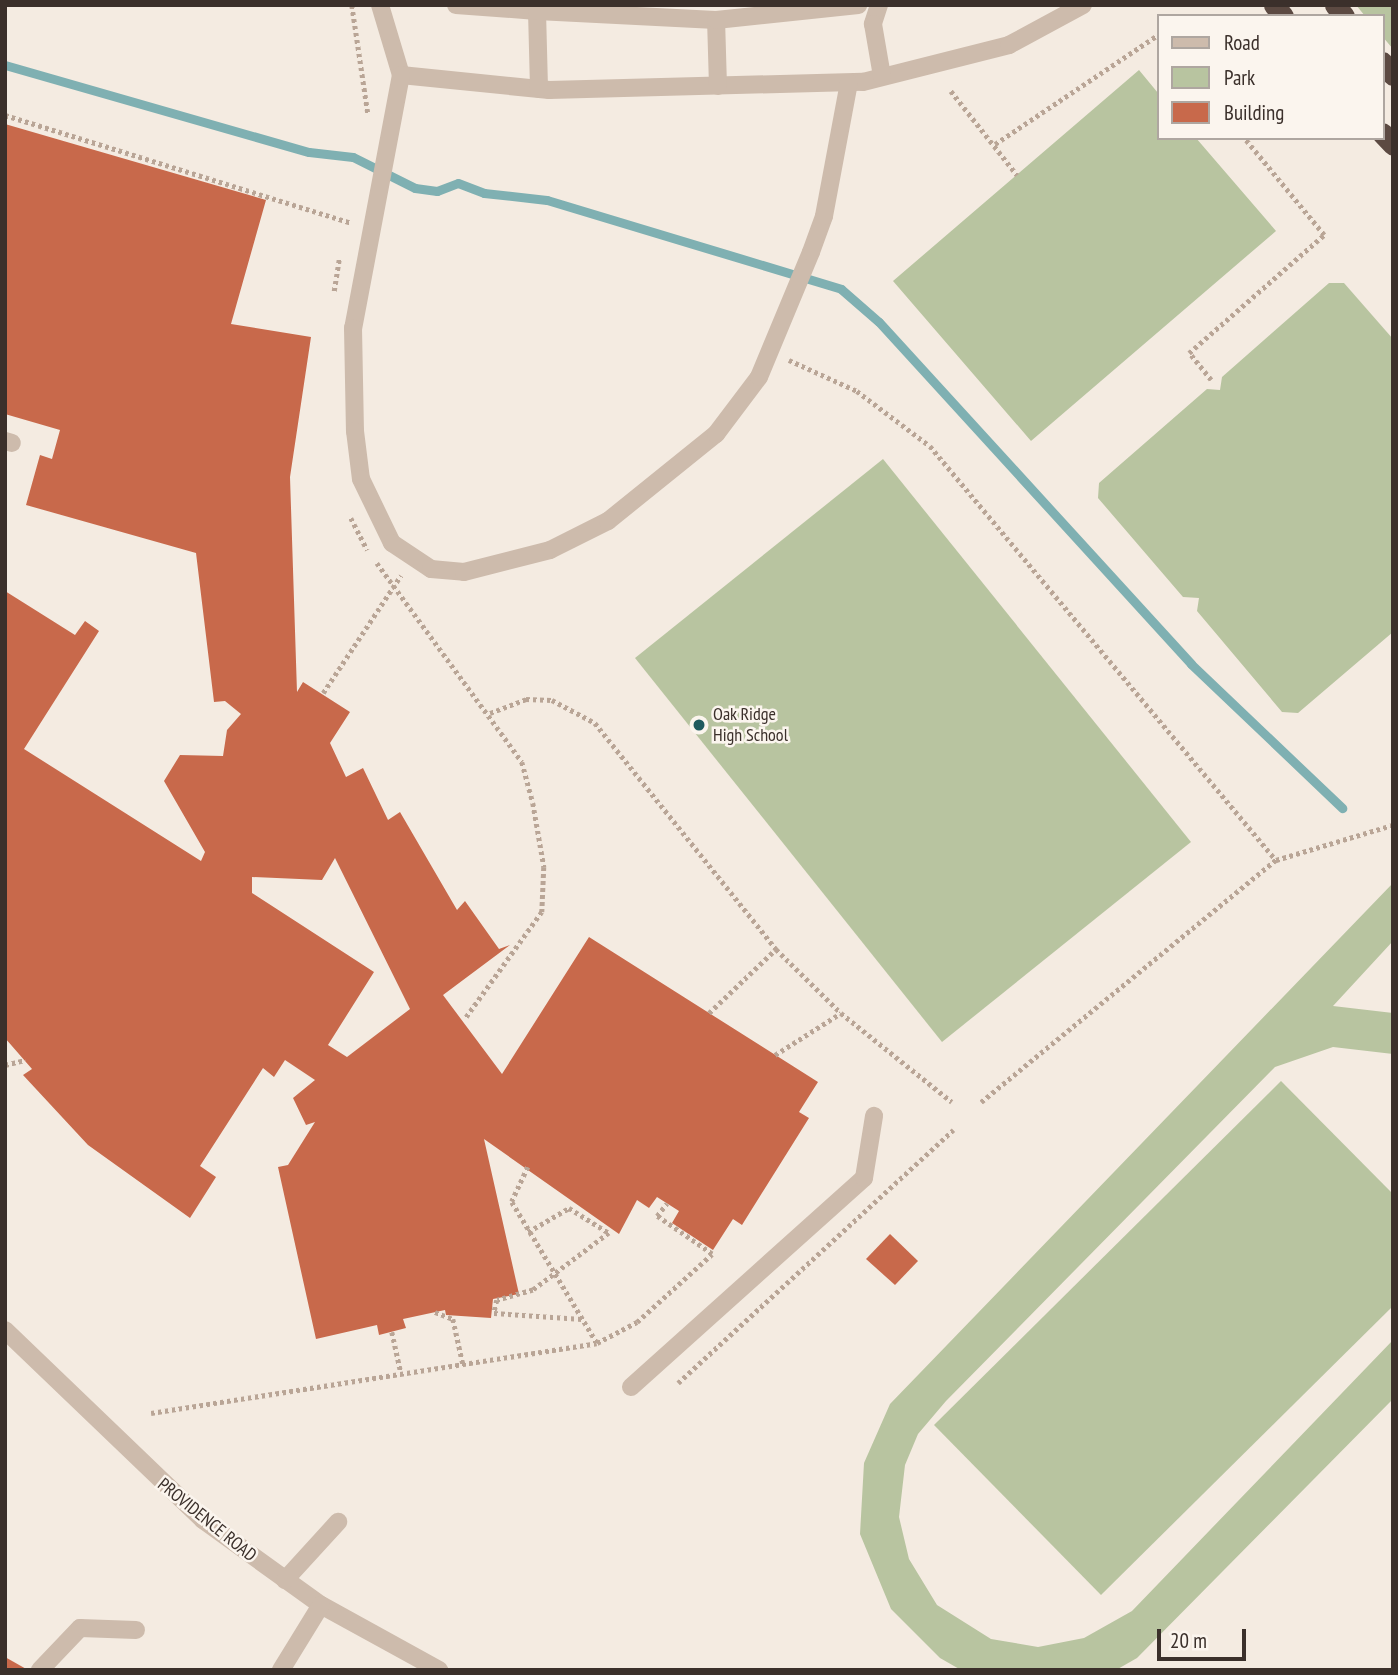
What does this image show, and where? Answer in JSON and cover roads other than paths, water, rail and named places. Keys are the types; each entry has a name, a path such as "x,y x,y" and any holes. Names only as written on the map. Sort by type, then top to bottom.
{"street":[{"path":"380,5 401,75 393,137 369,228 353,328 355,431 373,516 410,559 432,569 475,570 550,551 608,521 716,434 772,351 811,252 824,216 849,83"},
{"path":"456,5 716,20 858,5"},
{"path":"879,5 873,24 882,76"},
{"path":"401,75 540,89 849,83 1009,44 1083,5"},
{"path":"537,11 540,89"},
{"path":"716,20 718,86"},
{"path":"631,1387 864,1178 874,1116"},
{"name":"PROVIDENCE ROAD","path":"5,1330 176,1497 321,1605 439,1670"},
{"path":"285,1580 338,1522"},
{"path":"281,1670 321,1605"},
{"path":"40,1670 80,1628 136,1630"}],"waterway":[{"path":"5,65 309,152 353,157 415,188 437,191 458,183 484,193 547,200 841,289 879,322 1191,664 1342,808"}],"place":[{"name":"Oak Ridge High School","path":"699,725"}]}
